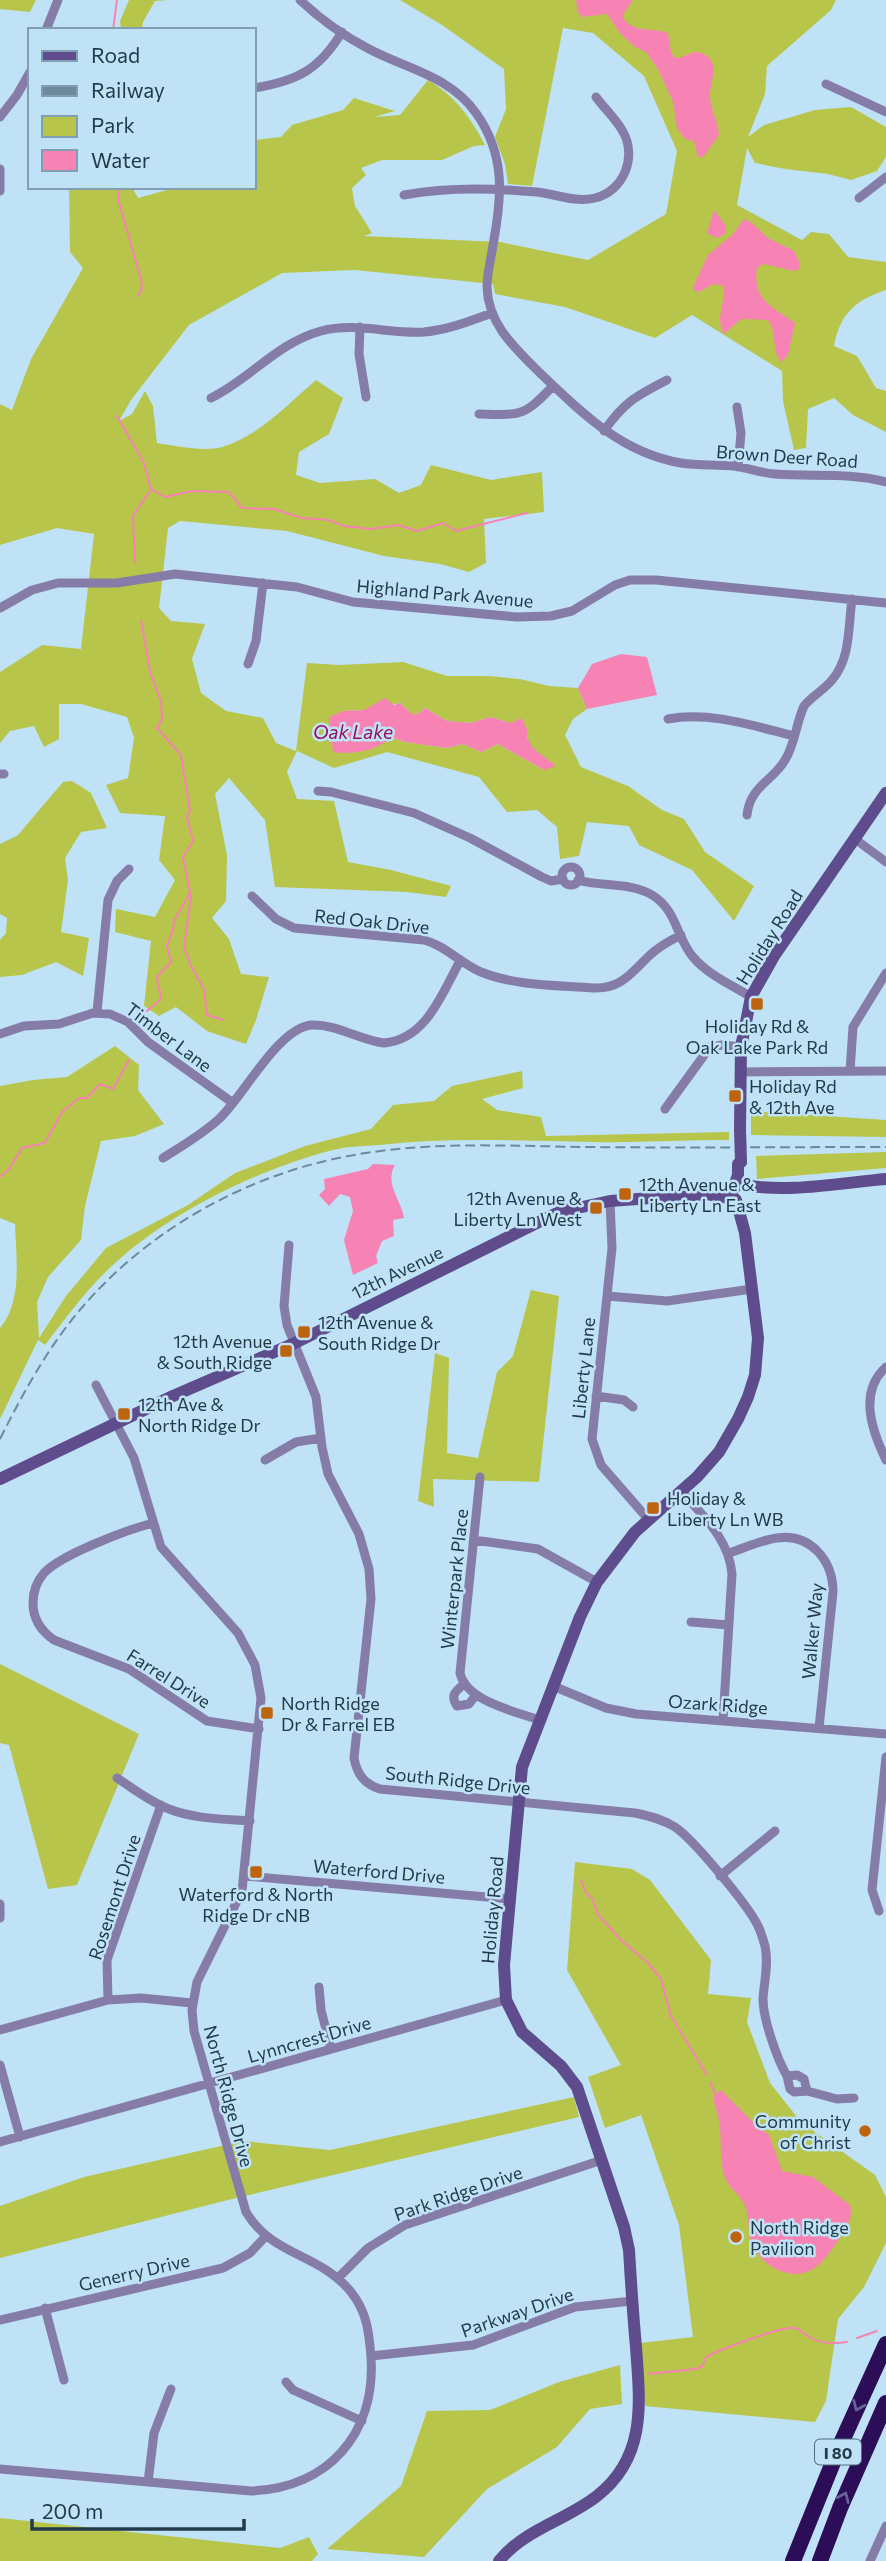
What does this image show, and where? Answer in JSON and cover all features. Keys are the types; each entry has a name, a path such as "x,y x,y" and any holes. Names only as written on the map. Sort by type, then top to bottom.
{"highway":[{"name":"I 80","path":"793,2561 886,2344"},
{"name":"I 80","path":"820,2561 886,2403"}],"street":[{"path":"47,28 58,0"},
{"name":"Brown Deer Road","path":"300,0 370,50 433,76 466,101 485,126 495,150 501,191 487,277 492,313 506,338 585,417 632,448 665,460 698,466 738,467 777,474 850,475 886,482"},
{"path":"256,87 306,73 324,59 342,32"},
{"path":"0,117 28,76"},
{"path":"826,84 886,112"},
{"path":"404,195 451,189 537,192 584,200 601,196 615,187 625,172 628,147 622,129 596,97"},
{"path":"0,169 0,191"},
{"path":"859,198 886,177"},
{"path":"211,398 229,389 269,357 297,340 321,331 360,327 423,332 446,328 492,313"},
{"path":"360,327 359,354 366,397"},
{"path":"604,431 620,408 667,380"},
{"path":"479,414 512,415 526,412 554,386"},
{"path":"737,407 741,433 738,467"},
{"name":"Highland Park Avenue","path":"0,608 32,590 58,583 117,583 175,574 297,587 353,602 517,617 551,616 572,611 615,585 630,580 656,580 886,603"},
{"path":"248,664 256,641 263,583"},
{"path":"747,815 748,805 756,791 785,762 804,706 835,677 844,660 852,599"},
{"path":"668,719 684,716 726,721 794,736"},
{"path":"318,791 414,813 458,832 551,881 563,880 570,885 578,880 630,887 649,894 667,908 687,948 699,964 751,996"},
{"name":"Holiday Road","path":"499,2561 528,2535 582,2507 599,2494 618,2474 626,2460 633,2446 639,2417 627,2241 577,2087 561,2066 522,2032 506,2000 504,1965 524,1757 597,1582 623,1545 719,1452 748,1397 755,1375 758,1347 738,1164 741,1162 741,1047 751,996 774,956 886,793"},
{"path":"855,839 886,862"},
{"path":"97,1012 108,900 117,881 129,869"},
{"name":"Red Oak Drive","path":"252,896 276,919 295,928 424,940 443,947 460,961 480,971 508,980 600,988 625,980 658,948 681,935"},
{"path":"163,1158 219,1119 286,1035 302,1027 319,1025 384,1043 394,1042 412,1034 426,1020 460,961"},
{"path":"850,1071 853,1027 857,1016 886,973"},
{"name":"Timber Lane","path":"0,1034 24,1026 59,1024 97,1012 110,1014 128,1022 148,1042 233,1104"},
{"path":"665,1109 710,1047 741,1047"},
{"path":"740,1072 886,1071"},
{"name":"12th Avenue","path":"0,1479 116,1423 295,1343 545,1218 580,1206 610,1201 741,1193 886,1179"},
{"name":"Liberty Lane","path":"610,1201 612,1236 592,1430 596,1454 608,1475 648,1519"},
{"name":"South Ridge Drive","path":"289,1245 285,1316 316,1397 328,1474 359,1534 369,1569 371,1599 354,1758 359,1774 368,1784 380,1789 635,1813 658,1818 683,1833 754,1919 762,1934 767,1960 763,1997 765,2014 787,2076"},
{"path":"607,1296 667,1301 752,1289"},
{"path":"886,1367 872,1387 869,1404 886,1460"},
{"name":"North Ridge Drive","path":"0,2469 251,2491 291,2485 329,2464 348,2444 362,2421 371,2391 369,2334 360,2305 338,2277 265,2237 252,2222 242,2203 194,2031 192,2003 197,1982 235,1907 245,1876 261,1698 257,1677 250,1656 237,1633 161,1547 134,1458 96,1385"},
{"path":"596,1396 624,1400 634,1407"},
{"path":"265,1460 296,1442 321,1438"},
{"name":"Winterpark Place","path":"480,1477 460,1673 464,1684 475,1695 539,1720"},
{"path":"681,1490 718,1535 729,1553 732,1574 723,1720"},
{"name":"Farrel Drive","path":"153,1523 113,1535 49,1568 34,1591 36,1620 54,1640 129,1669 208,1721 259,1729"},
{"name":"Walker Way","path":"729,1553 775,1538 788,1537 808,1543 827,1561 833,1592 819,1728"},
{"path":"474,1540 538,1549 597,1582"},
{"path":"691,1622 729,1625"},
{"name":"Winterpark Place","path":"464,1684 453,1694 457,1706 469,1704 475,1695"},
{"name":"Ozark Ridge","path":"553,1686 606,1708 636,1714 886,1734"},
{"path":"879,1911 872,1891 886,1757"},
{"path":"117,1778 161,1805 193,1815 250,1821"},
{"name":"Rosemont Drive","path":"108,2000 107,1960 161,1805"},
{"path":"720,1876 775,1831"},
{"name":"Waterford Drive","path":"245,1876 510,1899"},
{"path":"0,1904 0,1918"},
{"path":"319,1987 321,2010 331,2049"},
{"path":"0,2029 108,2000 141,1998 192,2003"},
{"name":"Lynncrest Drive","path":"0,2142 506,2000"},
{"path":"0,2065 20,2137"},
{"path":"807,2091 802,2077 787,2076 788,2087 792,2091 807,2091 837,2099 854,2098"},
{"name":"Park Ridge Drive","path":"338,2277 368,2248 405,2225 601,2160"},
{"name":"Generry Drive","path":"0,2320 223,2268 250,2253 265,2237"},
{"name":"Parkway Drive","path":"371,2357 473,2345 575,2307 632,2301"},
{"path":"45,2308 64,2380"},
{"path":"286,2382 293,2390 362,2421"},
{"path":"148,2482 153,2433 171,2389"},
{"path":"870,2561 886,2526"}],"green space":[{"path":"0,0 36,0 30,12 0,9"},
{"path":"129,0 168,0 155,1 142,28 121,28 120,21"},
{"path":"400,0 836,0 831,10 767,66 765,94 748,137 764,125 815,110 851,107 886,127 886,157 877,171 851,180 755,163 747,148 737,205 802,240 811,232 829,234 848,257 886,262 886,290 866,298 851,310 840,325 834,346 857,356 876,388 886,391 886,432 853,415 834,398 808,409 806,448 794,450 783,401 782,371 692,315 655,338 565,307 495,294 493,284 355,270 282,273 189,325 131,400 119,421 132,414 145,391 153,406 157,443 207,449 236,442 261,427 316,380 343,398 329,434 299,452 296,475 320,483 375,479 399,493 421,485 431,465 491,480 542,472 544,512 484,519 486,563 469,572 440,564 384,556 287,531 180,521 168,528 159,608 171,621 205,624 192,659 201,693 226,711 263,718 276,743 296,751 307,663 339,665 403,662 447,676 488,676 578,688 587,709 573,719 565,735 581,767 628,786 662,810 684,819 705,852 754,886 734,921 692,870 639,845 629,826 587,822 579,856 560,859 557,827 537,810 507,812 479,777 387,752 334,768 297,751 287,772 297,799 334,801 348,862 451,886 446,897 407,892 275,887 265,820 229,778 215,794 227,855 226,901 212,918 229,939 241,974 269,977 246,1044 207,1031 176,1007 159,1016 144,1006 151,941 115,932 116,909 155,917 175,880 159,860 165,816 120,813 106,785 128,778 134,738 127,717 81,704 59,704 59,739 44,747 34,726 10,731 0,743 0,672 42,645 81,649 94,534 57,528 0,545 0,404 12,410 31,359 83,268 70,252 69,189 133,189 138,198 171,189 256,189 256,140 281,137 292,125 343,110 354,98 395,111 374,117 400,115 428,80 461,108 485,145 474,146 442,160 382,160 361,168 366,175 352,188 355,206 372,233 364,236 500,242 588,260 666,214 677,151 644,76 593,33 563,28 532,186 508,184 505,164 495,137 506,109 504,69 442,25","holes":["400,703 412,714 418,714 425,708 447,721 471,723 490,717 511,723 528,732 527,738 544,770 498,744 481,752 463,744 447,748 405,742 343,711"]},
{"path":"72,781 91,793 107,828 81,832 65,858 68,880 61,932 89,938 83,976 56,962 22,975 0,977 0,940 6,933 7,918 0,914 0,844 18,835 63,782"},
{"path":"115,1046 139,1065 138,1090 164,1124 135,1136 101,1141 85,1206 81,1240 48,1277 37,1302 39,1338 66,1296 106,1248 188,1205 235,1173 305,1146 371,1129 393,1105 434,1101 452,1086 522,1071 523,1088 482,1099 497,1110 541,1117 546,1136 729,1132 729,1140 460,1140 356,1146 278,1168 194,1207 144,1239 111,1267 81,1299 45,1345 38,1340 0,1419 0,1328 12,1305 17,1264 15,1224 0,1218 0,1086 67,1077"},
{"path":"751,1111 886,1120 886,1137 751,1135"},
{"path":"886,1152 886,1168 757,1179 756,1156"},
{"path":"531,1290 559,1296 539,1482 433,1479 434,1507 418,1501 435,1353 449,1358 447,1453 478,1458 497,1372 513,1356"},
{"path":"0,1664 139,1734 77,1885 48,1889 9,1745 0,1743"},
{"path":"575,1862 632,1869 650,1880 711,1960 708,1994 751,1998 747,2022 770,2083 801,2122 875,2175 886,2197 886,2243 864,2287 838,2319 826,2401 815,2422 645,2406 640,2343 693,2337 679,2225 641,2115 605,2128 588,2077 621,2065 567,1970"},
{"path":"574,2097 579,2117 228,2200 0,2258 0,2206 84,2177 243,2141 330,2150"},
{"path":"620,2365 622,2404 590,2409 557,2447 487,2489 424,2557 327,2549 401,2486 427,2411 490,2410 559,2382"},
{"path":"0,2518 280,2548 309,2537 318,2554 312,2561 0,2561"}],"water":[{"path":"576,0 633,0 622,16 626,22 637,28 668,33 671,52 675,58 697,52 710,59 714,68 710,97 719,135 703,157 698,157 694,141 685,139 677,128 673,102 659,71 646,52 635,47 620,33 607,14 582,17 578,12"},
{"path":"714,210 726,226 725,234 717,238 707,233"},
{"path":"744,219 768,238 794,251 799,261 799,269 794,271 764,264 757,268 756,279 761,295 772,307 795,323 788,355 781,362 768,320 741,319 724,334 720,322 723,286 713,284 699,292 694,290 708,255 733,234"},
{"path":"621,654 647,657 657,695 587,709 578,688 592,664"},
{"name":"Oak Lake","path":"385,698 394,705 400,703 412,714 418,714 425,708 447,721 471,723 490,717 511,723 522,718 528,732 527,738 534,749 556,766 544,770 498,744 481,752 463,744 447,748 405,742 391,737 379,746 364,751 333,752 329,717 343,711 364,710"},
{"path":"373,1164 395,1165 392,1185 404,1218 393,1220 394,1236 382,1241 376,1256 378,1263 353,1275 344,1240 353,1211 350,1197 340,1194 329,1206 319,1195 325,1189 324,1179 368,1169"},
{"path":"721,2090 769,2135 782,2171 813,2177 850,2205 849,2221 842,2235 824,2259 809,2271 792,2274 776,2269 761,2258 752,2244 745,2206 728,2184 724,2173 714,2103 714,2095"}],"waterway":[{"path":"113,28 117,0"},
{"path":"120,189 118,199 141,279 142,288 138,296"},
{"path":"117,416 144,463 151,489 133,516 135,562"},
{"path":"151,489 165,497 192,491 229,492 242,508 274,509 302,518 329,520 344,526 371,529 398,525 417,531 443,523 456,531 527,513"},
{"path":"141,621 151,675 161,701 162,719 157,728 181,755 190,811 187,817 193,841 183,857 191,897 184,947 204,989 207,1015 223,1020"},
{"path":"147,1011 161,999 157,977 171,962 167,945 175,919 190,893"},
{"path":"0,1177 10,1168 22,1148 45,1143 62,1112 79,1098 87,1098 100,1084 113,1089 129,1060"},
{"path":"581,1880 586,1893 593,1899 598,1915 661,1979 671,2016 707,2075"},
{"path":"710,2082 715,2093"},
{"path":"648,2374 702,2367 706,2357 751,2339 789,2328 797,2329 823,2342 847,2342"},
{"path":"857,2338 877,2331"}],"railway":[{"path":"0,1439 30,1383 64,1330 93,1295 126,1263 201,1210 284,1173 328,1160 425,1147 886,1147"}],"place":[{"name":"Holiday Rd & Oak Lake Park Rd","path":"757,1004"},
{"name":"Holiday Rd & 12th Ave","path":"735,1096"},
{"name":"12th Avenue & Liberty Ln East","path":"625,1194"},
{"name":"12th Avenue & Liberty Ln West","path":"596,1208"},
{"name":"12th Avenue & South Ridge Dr","path":"304,1332"},
{"name":"12th Avenue & South Ridge","path":"286,1351"},
{"name":"12th Ave & North Ridge Dr","path":"124,1414"},
{"name":"Holiday & Liberty Ln WB","path":"653,1508"},
{"name":"North Ridge Dr & Farrel EB","path":"267,1713"},
{"name":"Waterford & North Ridge Dr cNB","path":"256,1872"},
{"name":"Community of Christ","path":"865,2131"},
{"name":"North Ridge Pavilion","path":"736,2237"}]}
